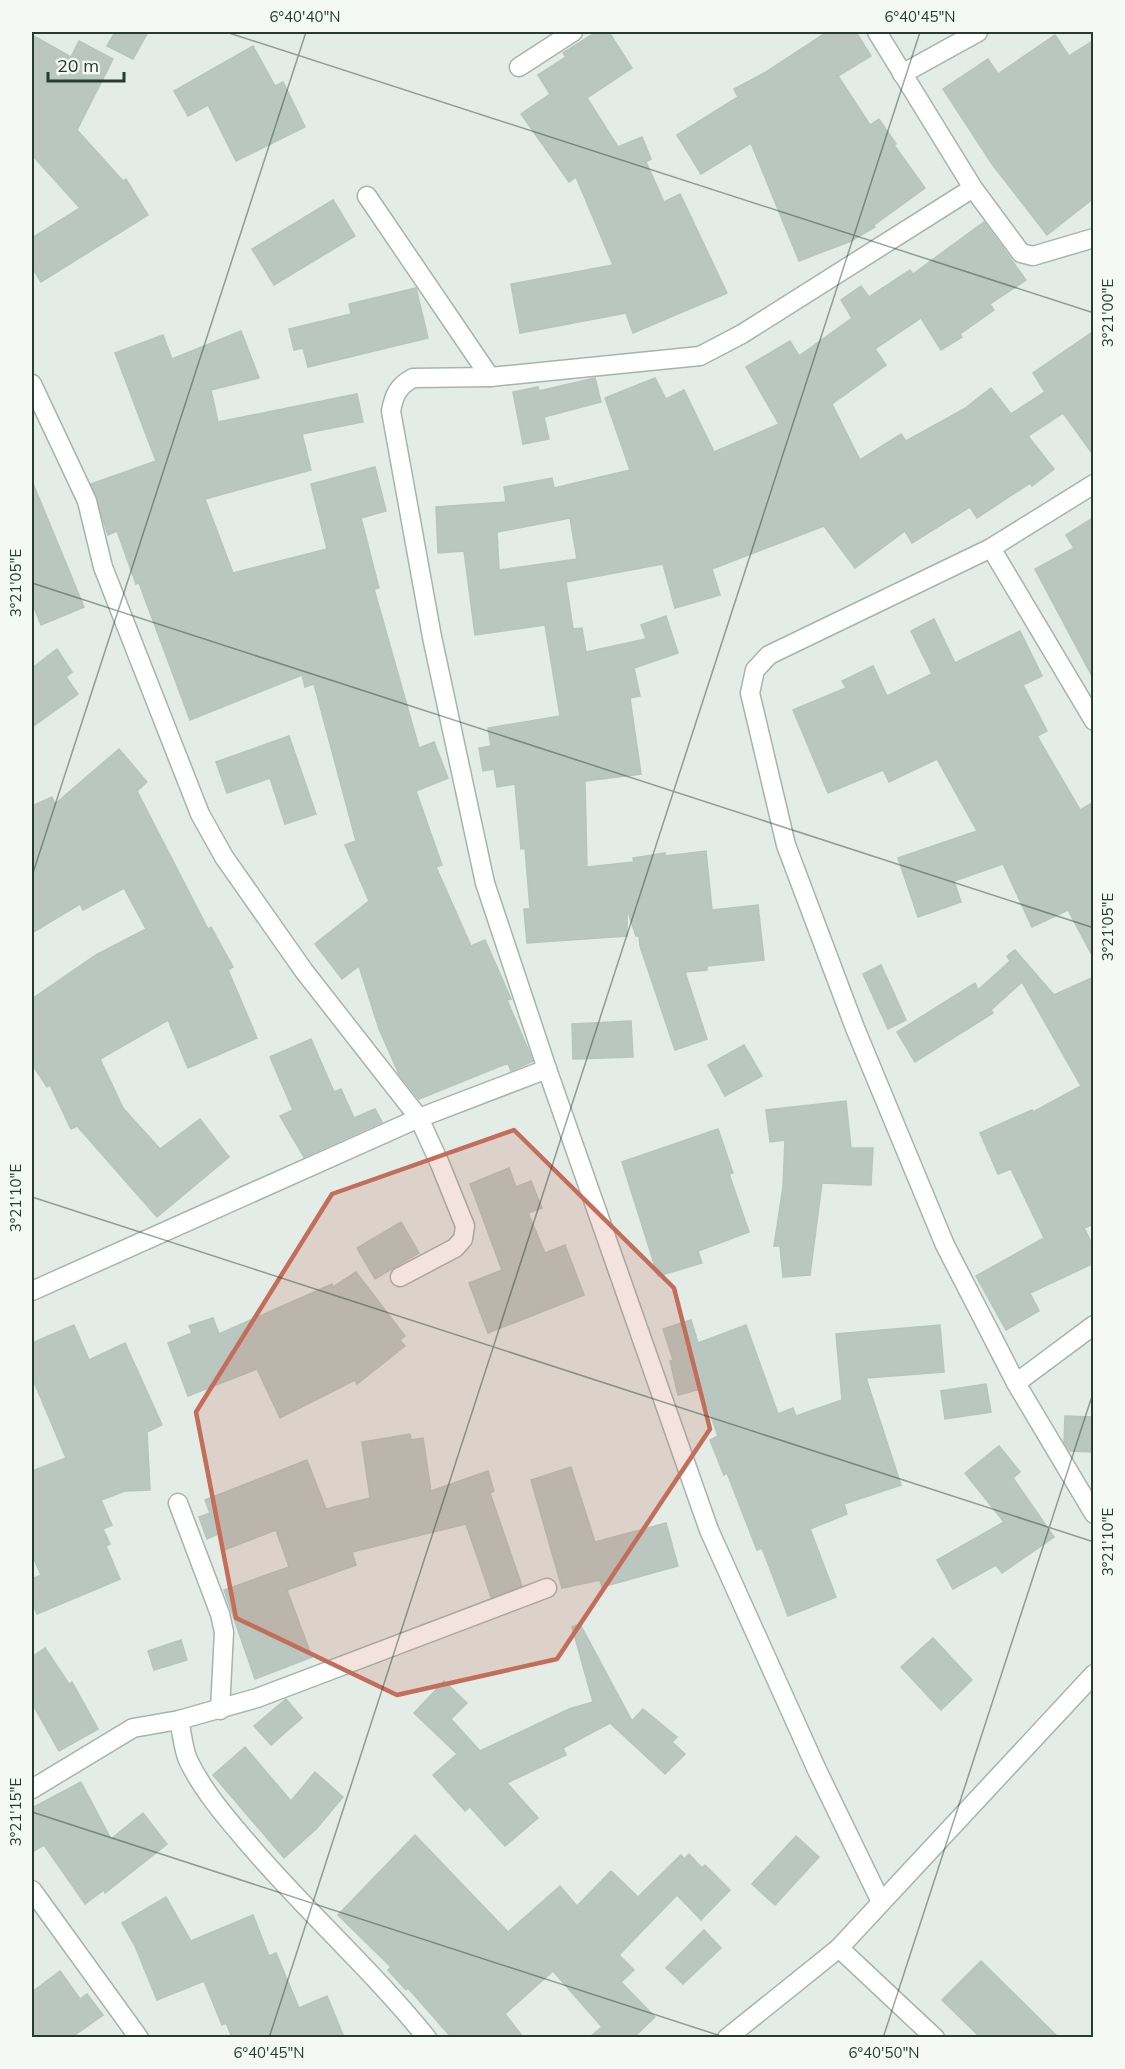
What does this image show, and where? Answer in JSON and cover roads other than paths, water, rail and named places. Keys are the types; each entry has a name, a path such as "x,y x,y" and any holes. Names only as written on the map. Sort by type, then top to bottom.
{"street":[{"path":"519,67 573,32"},
{"path":"877,32 973,188 1021,253 1033,256 1094,238"},
{"path":"902,74 978,32"},
{"path":"881,1902 817,1770 709,1530 547,1069 485,883 432,637 390,411 394,395 403,384 413,378 490,377 700,356 742,334 973,188"},
{"path":"367,196 490,377"},
{"path":"32,384 87,501 103,567 200,814 224,857 303,971 419,1118 465,1226 463,1239 456,1248 400,1277"},
{"path":"1094,484 991,548 769,656 755,670 750,693 786,845 855,1028 945,1245 1016,1383 1094,1514"},
{"path":"991,548 1094,721"},
{"path":"32,1291 419,1118 547,1069"},
{"path":"1016,1383 1094,1325"},
{"path":"178,1503 220,1614 224,1632 220,1710"},
{"path":"32,1789 133,1728 220,1710 547,1588"},
{"path":"727,2037 839,1948 1094,1674"},
{"path":"179,1720 187,1758 201,1784 228,1820 283,1883 396,1999 427,2037"},
{"path":"32,1890 139,2037"},
{"path":"839,1948 935,2037"}]}
